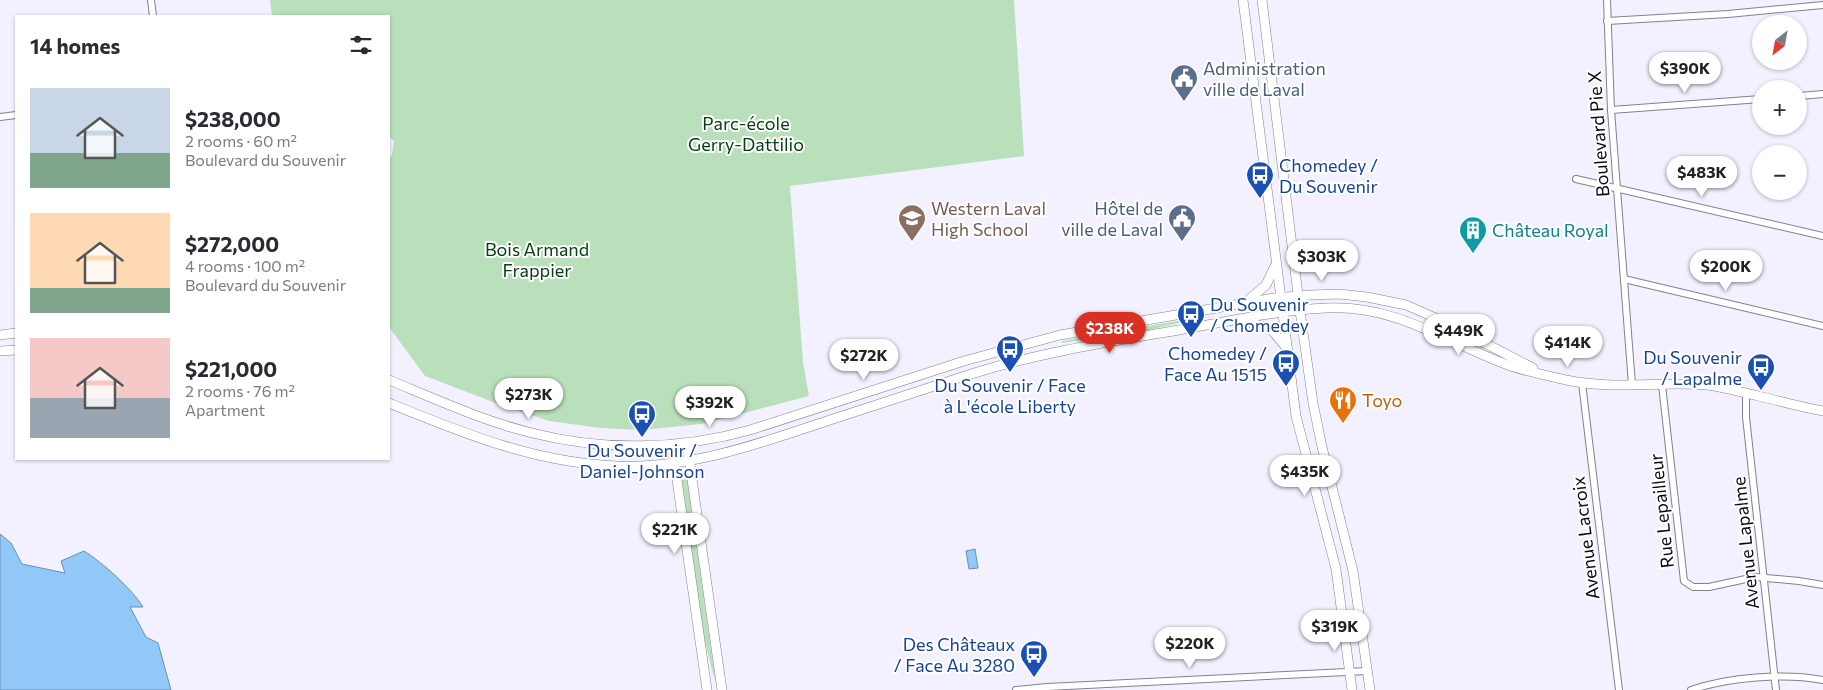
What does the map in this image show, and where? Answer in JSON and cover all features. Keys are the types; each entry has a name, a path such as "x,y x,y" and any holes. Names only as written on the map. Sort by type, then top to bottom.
{"street":[{"path":"151,0 153,15"},
{"path":"1243,0 1298,428 1338,577 1352,690"},
{"path":"1262,0 1298,296 1316,423 1353,571 1370,690"},
{"name":"Boulevard Pie X","path":"1607,0 1611,110 1632,385"},
{"path":"1607,21 1728,14 1823,4"},
{"path":"1807,95 1823,94"},
{"path":"1611,110 1752,100"},
{"path":"0,117 15,115"},
{"path":"1576,179 1823,236"},
{"path":"1244,303 1266,285 1276,263"},
{"path":"1624,279 1823,326"},
{"path":"390,380 490,420 532,433 564,440 636,446 687,444 750,430 964,361 1060,335 1244,303 1330,294 1386,300 1406,305 1444,322 1548,375"},
{"path":"390,403 487,441 549,459 618,466 674,462 762,442 970,374 1026,359 1107,342 1300,310 1342,308 1387,314 1425,327 1506,364 1582,383 1707,385 1823,412"},
{"path":"1240,320 1270,329 1287,347"},
{"path":"0,335 15,333"},
{"path":"0,352 15,350"},
{"name":"Avenue Lacroix","path":"1582,383 1619,690"},
{"name":"Rue Lepailleur","path":"1662,385 1684,581 1693,587 1709,587 1755,578 1765,578"},
{"name":"Avenue Lapalme","path":"1746,394 1746,416 1776,690"},
{"path":"687,444 722,690"},
{"path":"672,445 707,690"},
{"path":"1765,578 1799,580 1823,585"},
{"path":"1016,690 1047,686 1367,671"},
{"path":"1691,690 1759,676 1823,680"}],"green space":[{"name":"Bois Armand Frappier","path":"270,0 1014,0 1024,156 790,186 803,363 809,396 701,424 643,430 601,428 549,421 425,376 390,328 390,158 394,141 390,137 390,15 272,15"},
{"path":"1200,317 1141,332 1062,343 1062,341"},
{"path":"687,479 715,678 703,633 682,480"}],"water":[{"path":"0,534 11,543 22,564 65,573 61,561 84,551 116,577 143,607 130,607 146,637 158,643 171,690 0,690"},
{"path":"975,549 978,568 969,569 966,551"}],"place":[{"name":"Administration ville de Laval","path":"1184,102"},
{"name":"Chomedey / Du Souvenir","path":"1260,199"},
{"name":"Western Laval High School","path":"912,242"},
{"name":"Hôtel de ville de Laval","path":"1182,242"},
{"name":"Château Royal","path":"1473,254"},
{"name":"Du Souvenir / Chomedey","path":"1191,338"},
{"name":"Du Souvenir / Face à L'école Liberty","path":"1010,373"},
{"name":"Chomedey / Face Au 1515","path":"1286,387"},
{"name":"Du Souvenir / Lapalme","path":"1761,391"},
{"name":"Toyo","path":"1343,424"},
{"name":"Du Souvenir / Daniel-Johnson","path":"642,438"},
{"name":"Des Châteaux / Face Au 3280","path":"1034,678"}],"park label":[{"name":"Parc-école Gerry-Dattilio","path":"746,133"}]}
